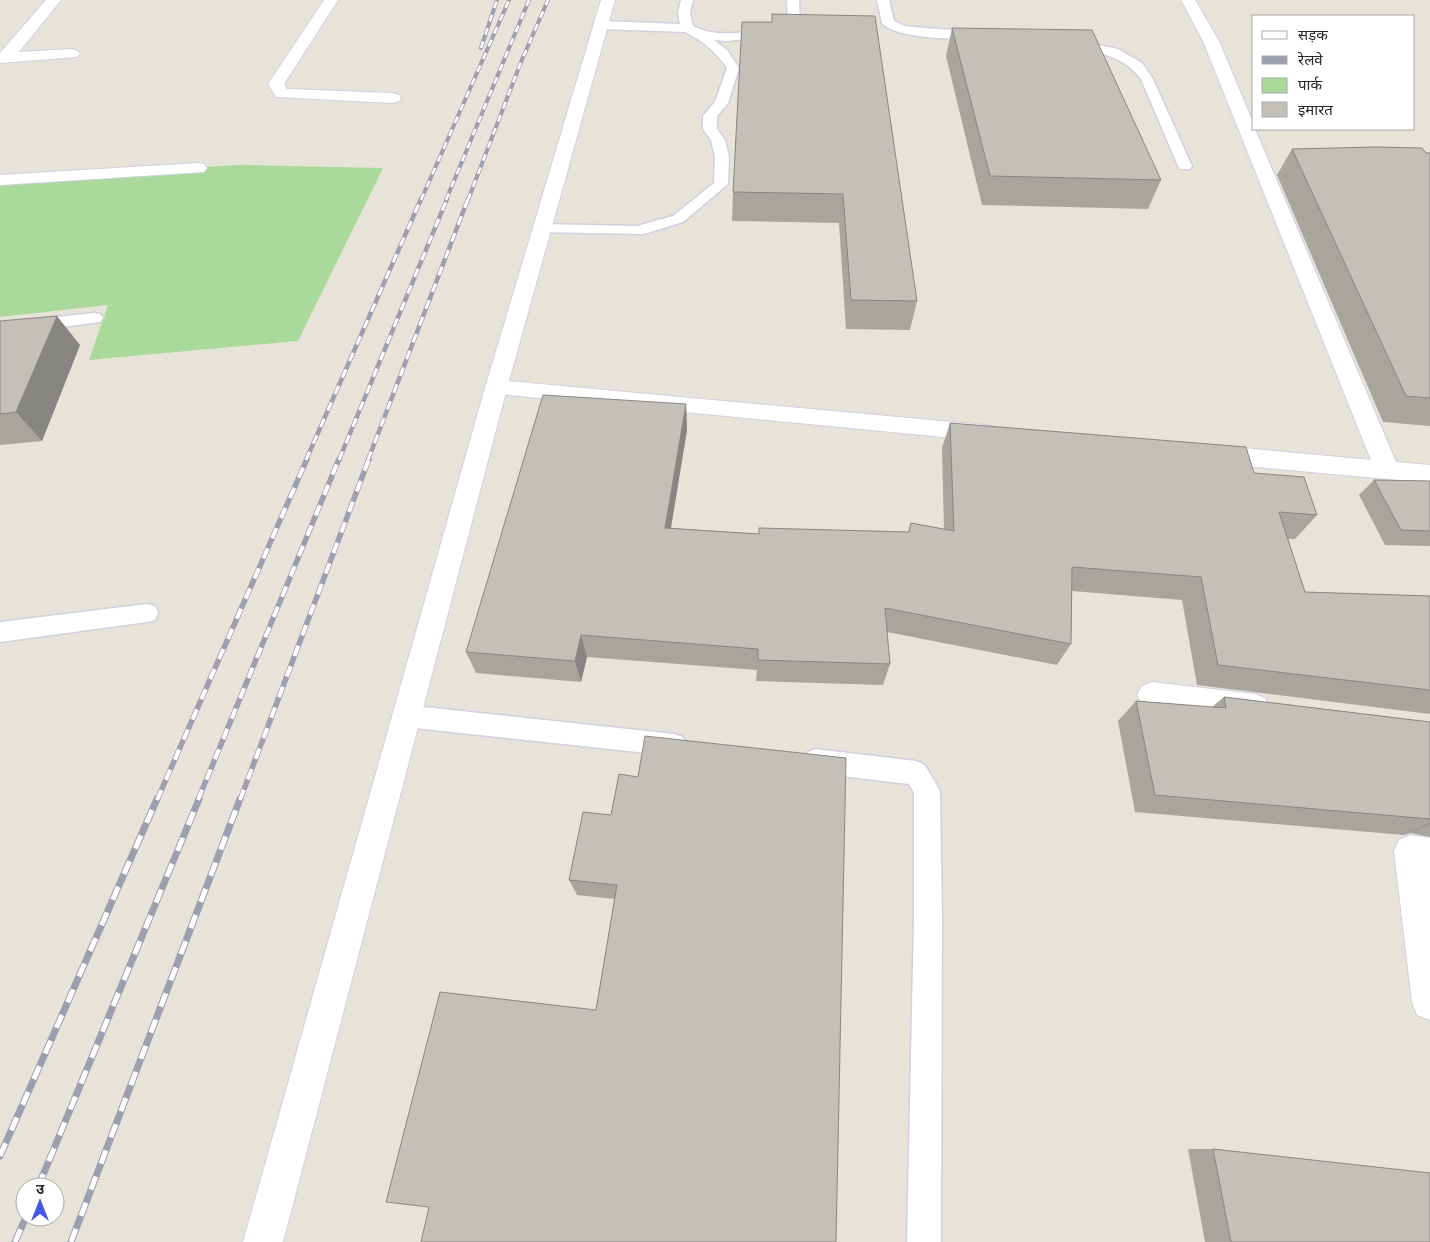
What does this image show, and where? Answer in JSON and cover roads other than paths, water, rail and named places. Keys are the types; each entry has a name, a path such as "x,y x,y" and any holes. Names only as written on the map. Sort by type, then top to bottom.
{"street":[{"path":"3,58 54,0"},
{"path":"331,0 276,84 282,94 393,98"},
{"path":"262,1242 496,388 608,0"},
{"path":"1188,0 1211,41 1387,470"},
{"path":"3,58 72,54"},
{"path":"0,180 198,168"},
{"path":"496,388 1011,435"},
{"path":"1189,452 1430,474"},
{"path":"1152,695 1276,710"},
{"path":"1430,854 1410,851 1430,1002"}],"lane":[{"path":"687,0 684,13 687,28"},
{"path":"601,25 687,28 701,34 728,37 787,30 794,22 795,2 793,0"},
{"path":"883,0 888,22 903,29 990,36"},
{"path":"542,229 638,232 678,218 721,184 722,157 718,140 710,129 710,116 721,104 733,68 723,54 701,34"},
{"path":"1059,42 1086,45 1114,52 1138,66 1147,79 1185,166"},
{"path":"0,329 94,318"},
{"path":"0,632 148,613"},
{"path":"405,716 699,748"},
{"path":"788,758 916,772 927,791 928,917 924,1242"}],"railway":[{"path":"481,48 497,0"},
{"path":"421,200 509,0"},
{"path":"446,200 529,0"},
{"path":"468,200 521,62 548,0"},
{"path":"306,460 421,199"},
{"path":"339,460 447,199"},
{"path":"368,460 468,199"},
{"path":"157,800 307,459"},
{"path":"198,800 339,459"},
{"path":"240,800 369,459"},
{"path":"0,1156 157,799"},
{"path":"42,1177 199,799"},
{"path":"71,1242 240,799"},
{"path":"15,1242 22,1227"}]}
